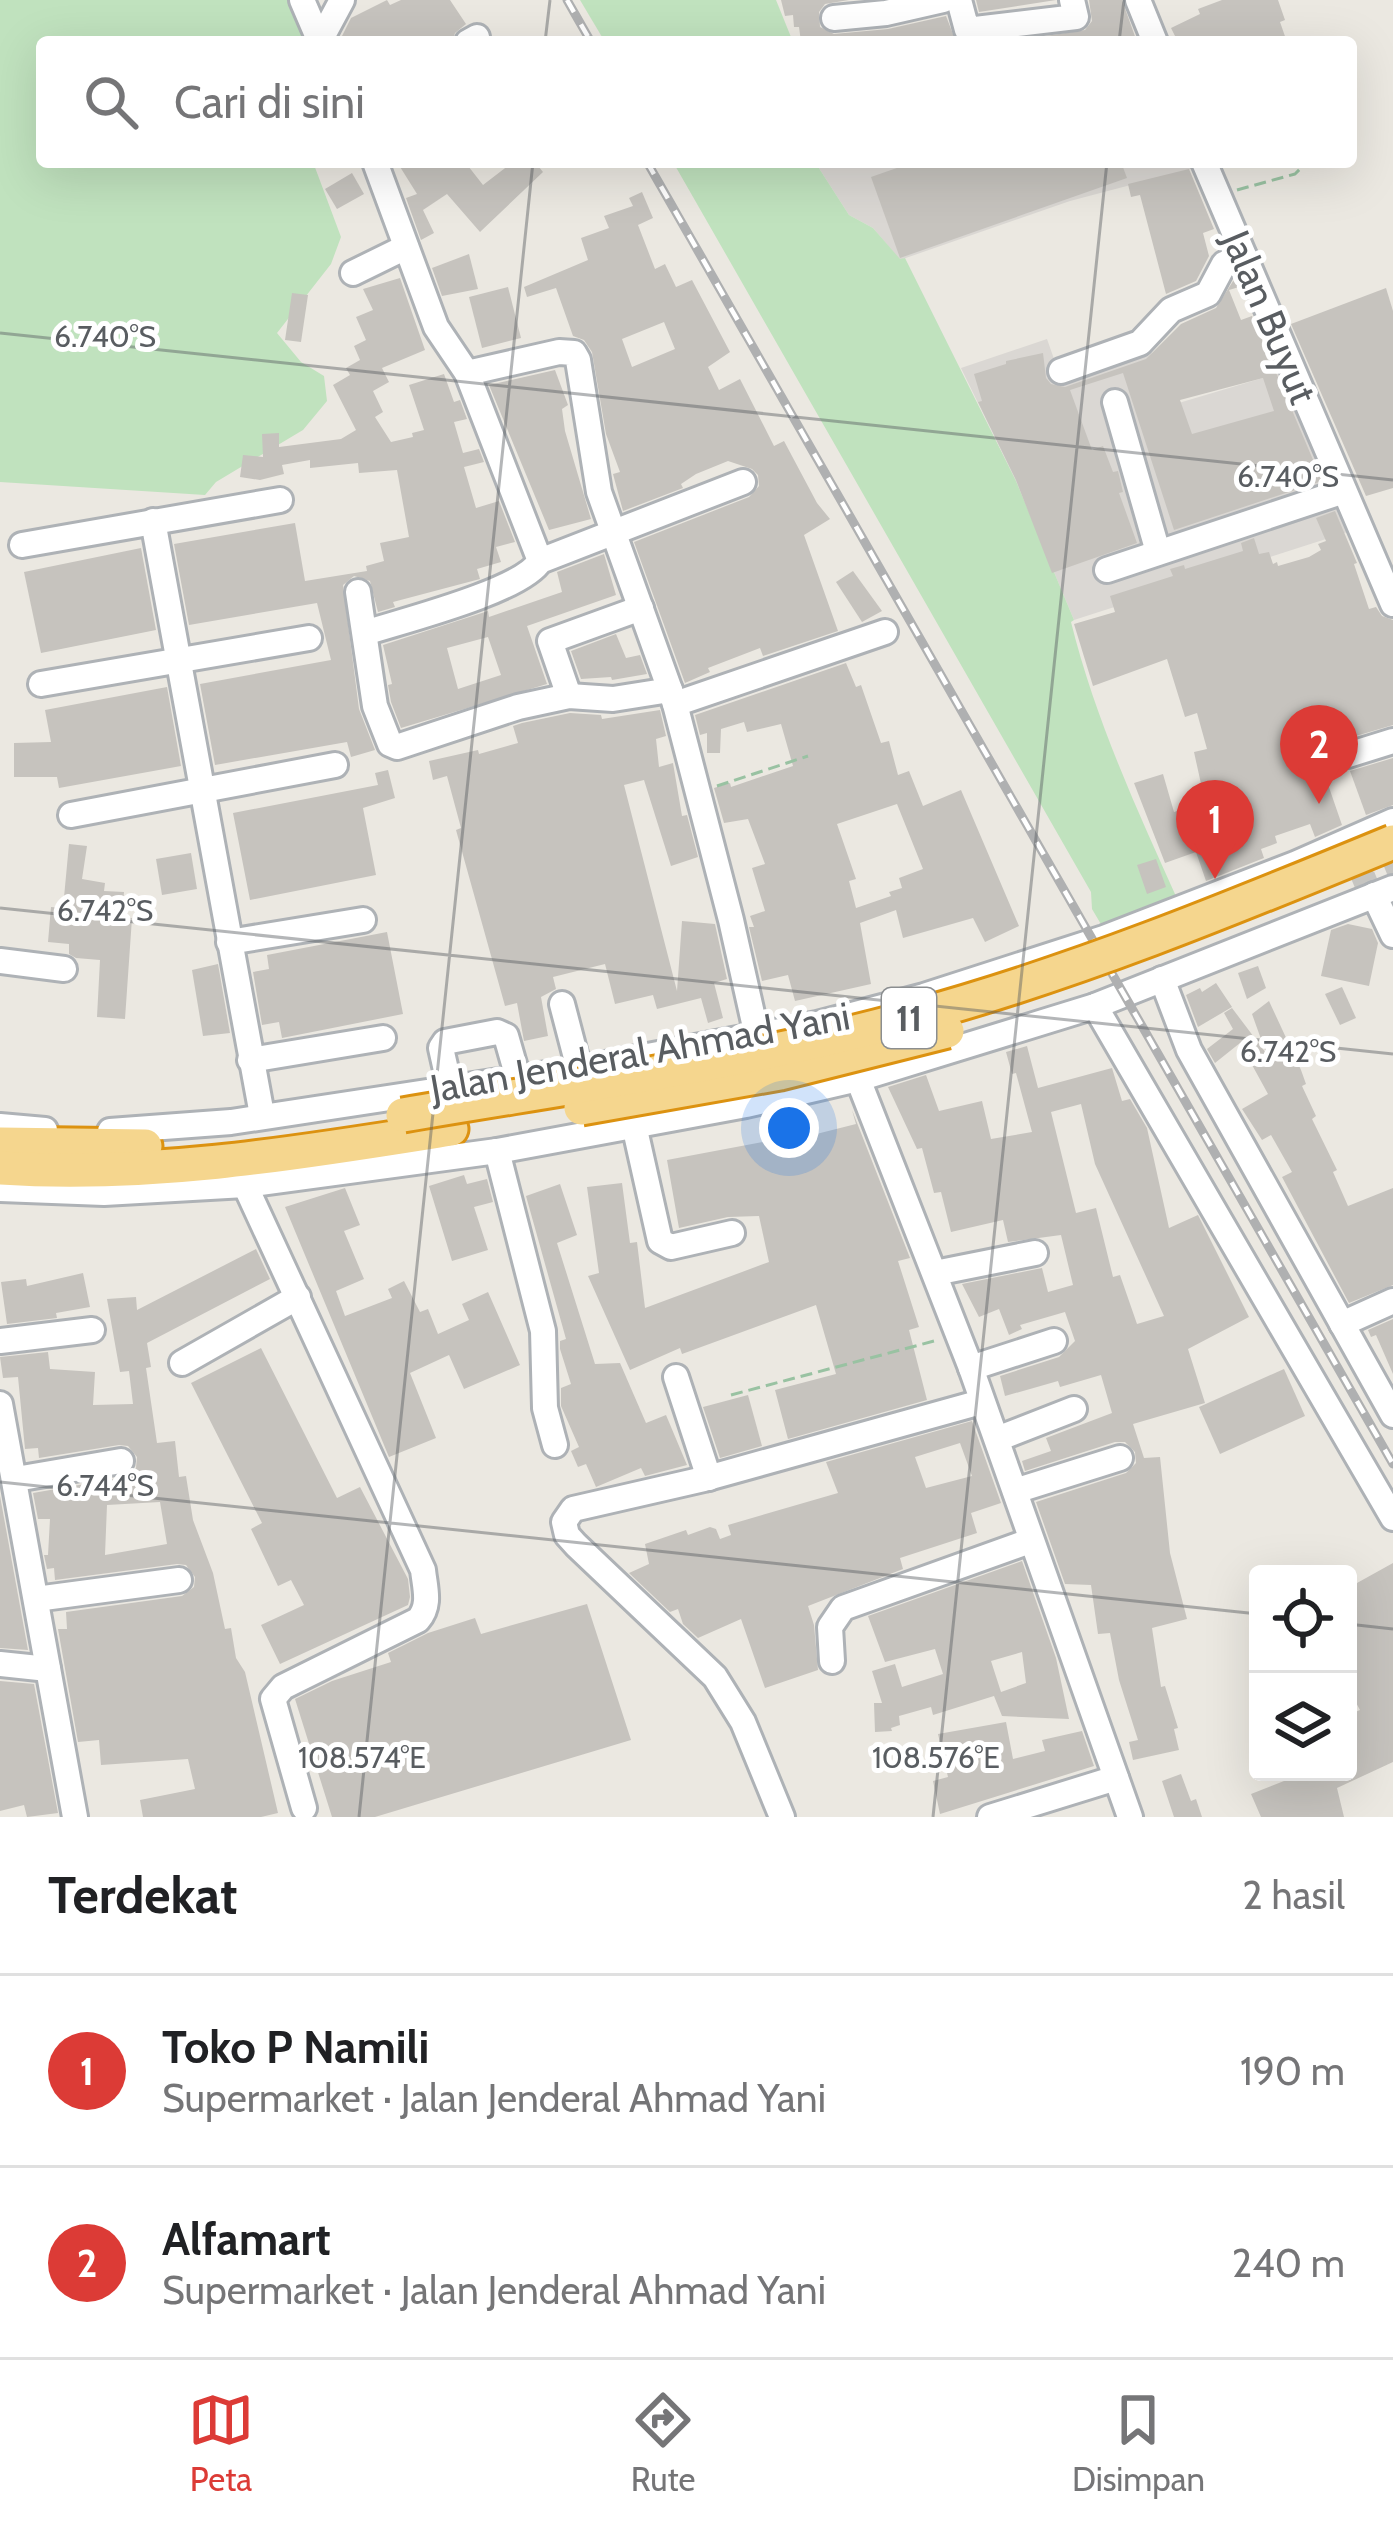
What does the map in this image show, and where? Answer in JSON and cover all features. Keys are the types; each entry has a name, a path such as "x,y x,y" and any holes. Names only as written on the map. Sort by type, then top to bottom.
{"highway":[{"name":"Jalan Jenderal Ahmad Yani","path":"0,1168 104,1171 255,1133 662,1072 781,1049 910,1018 1080,966 1393,842"},
{"name":"Jalan Jenderal Ahmad Yani","path":"0,1144 108,1148 665,1095 902,1044 1380,887"}],"street":[{"path":"302,0 317,36"},
{"path":"323,36 342,0"},
{"path":"834,18 943,0"},
{"path":"958,0 967,30 1076,17 1072,0"},
{"path":"1138,0 1153,36"},
{"path":"377,168 436,327 467,373 539,561"},
{"name":"Jalan Buyut","path":"1206,168 1393,604"},
{"path":"353,273 406,248"},
{"path":"1061,370 1140,343 1171,310 1208,294 1223,264 1244,256"},
{"path":"467,373 559,352 574,353 599,492 672,697 757,1036"},
{"path":"1114,402 1158,552"},
{"path":"364,633 499,589 531,573 539,561 743,482"},
{"path":"1107,570 1344,491"},
{"path":"22,545 280,500"},
{"path":"153,521 205,790 250,1060 255,1133 298,1297 422,1570 427,1598 418,1620 283,1687 273,1699 304,1808"},
{"path":"358,592 375,706 390,744 397,747 518,707 568,696 672,697 885,632"},
{"path":"568,696 550,641 640,608"},
{"path":"41,684 309,638"},
{"path":"1348,755 1393,741"},
{"path":"70,815 335,765"},
{"name":"Jalan Jenderal Ahmad Yani","path":"0,1189 104,1193 255,1133 450,1088 579,1069 879,1009 1104,938 1393,820"},
{"path":"1294,864 1281,888 1286,902 1300,914 1324,915"},
{"path":"1380,887 1393,935"},
{"name":"Jalan Jenderal Ahmad Yani","path":"0,1126 95,1132 191,1127 497,1151 746,1105 903,1066 1095,1006 1324,915 1380,887"},
{"path":"229,943 363,920"},
{"path":"0,961 64,969"},
{"path":"1162,980 1190,1050 1393,1415"},
{"path":"562,1004 579,1069"},
{"path":"1095,1006 1393,1518"},
{"path":"879,1009 905,1018 913,1033 914,1047 903,1066"},
{"path":"450,1088 442,1048 445,1042 497,1032 506,1036 518,1078"},
{"path":"250,1060 383,1038"},
{"path":"858,1079 971,1368 1130,1817"},
{"path":"634,1125 660,1241 671,1246 732,1233"},
{"path":"497,1151 543,1331 545,1408 555,1445"},
{"path":"934,1273 1036,1253"},
{"path":"182,1363 298,1297"},
{"path":"1342,1324 1393,1301"},
{"path":"0,1341 92,1330"},
{"path":"971,1368 1054,1341"},
{"path":"676,1377 709,1478"},
{"path":"782,1817 743,1722 715,1677 576,1545 564,1522 573,1509 709,1478 981,1402"},
{"path":"0,1404 75,1817"},
{"path":"997,1439 1074,1409"},
{"path":"1015,1491 1120,1458"},
{"path":"16,1479 121,1461"},
{"path":"832,1661 830,1627 843,1608 1030,1541"},
{"path":"36,1599 179,1580"},
{"path":"0,1664 48,1669"},
{"path":"990,1817 1116,1778"}],"path":[{"path":"1218,196 1301,168"},
{"path":"698,792 808,756"},
{"path":"731,1395 958,1334"}],"shaded area":[{"path":"819,168 1195,168 1070,201 900,260 873,228 849,215"},
{"path":"1047,339 1060,376 1150,349 1172,405 1286,371 1354,530 1074,620 1016,481 961,368"}],"green space":[{"path":"0,0 297,0 312,36 36,36 36,168 315,168 341,237 331,264 277,333 301,362 324,376 327,401 303,430 216,482 205,495 0,482"},
{"path":"580,0 776,0 791,36 601,36"},
{"path":"676,168 819,168 849,215 873,228 900,259 905,258 1016,481 1074,620 1105,730 1179,903 1105,931 1092,909 1091,892"}],"building":[{"path":"387,0 390,5 401,0 450,0 466,24 454,36 342,36 351,18"},
{"path":"781,0 849,0 825,4 819,12 820,27 834,34 888,29 946,16 954,36 800,36 793,15 785,16"},
{"path":"976,0 1056,0 979,12"},
{"path":"1089,0 1122,0 1135,36 1046,36 1085,30 1092,21"},
{"path":"1222,0 1278,0 1285,36 1175,36 1171,28 1200,14 1198,9"},
{"path":"401,168 470,168 483,185 505,168 540,168 543,172 480,232 447,194 423,210 434,233 421,240 406,198 417,194"},
{"path":"897,168 1123,168 1127,178 900,258 871,177"},
{"path":"1189,169 1214,229 1203,233 1209,256 1196,281 1166,294 1140,195 1131,197 1128,184"},
{"path":"352,173 364,194 337,209 325,189"},
{"path":"642,192 653,218 638,225 655,269 665,264 676,287 692,280 730,352 708,367 719,390 740,379 774,446 784,441 830,519 804,535 838,631 763,656 760,648 708,668 710,672 685,683 634,542 749,497 759,486 758,475 728,461 696,474 681,484 683,488 623,511 613,474 620,472 606,434 592,352 584,340 573,336 556,288 527,297 524,287 588,260 581,238 609,228 604,216 633,206 629,198","holes":["664,322 675,349 632,367 622,339"]},
{"path":"469,254 478,289 442,296 432,268"},
{"path":"400,278 425,350 382,368 389,382 373,391 383,412 375,417 391,442 413,437 412,433 424,430 409,385 444,374 454,402 460,400 467,419 454,422 463,453 479,449 484,462 464,467 476,508 499,501 515,542 496,547 501,562 477,569 480,579 393,602 395,607 378,612 370,581 354,576 343,585 359,709 375,750 351,757 347,742 215,765 200,684 331,660 317,603 189,625 174,544 295,523 305,581 367,571 366,566 384,561 380,543 409,537 397,470 359,473 358,463 310,468 310,460 282,465 284,474 260,480 240,477 243,455 263,457 262,434 279,433 279,447 341,439 356,430 333,385 350,375 346,368 360,360 354,346 366,340 356,317 373,310 363,289"},
{"path":"1235,278 1239,287 1229,290 1241,320 1252,316 1322,481 1174,530 1123,373 1070,390 1092,450 1103,446 1113,472 1118,471 1123,492 1119,493 1137,543 1052,573 1016,480 978,402 982,401 974,374 1043,353 1046,378 1065,387 1146,359 1181,324 1216,308","holes":["1263,378 1274,411 1192,434 1180,400"]},
{"path":"508,287 521,338 482,348 469,297"},
{"path":"1386,288 1393,311 1393,488 1366,496 1291,324"},
{"path":"292,293 308,295 301,342 285,340"},
{"path":"555,370 568,405 562,409 565,431 591,519 549,530 489,385"},
{"path":"1335,511 1357,563 1369,609 1376,607 1393,620 1393,725 1339,741 1335,730 1312,738 1342,825 1315,837 1310,824 1275,836 1277,843 1261,849 1264,858 1206,881 1196,852 1165,863 1134,783 1163,774 1174,812 1205,802 1194,752 1207,749 1197,713 1185,717 1167,659 1093,686 1074,624 1115,612 1110,596 1173,576 1170,569 1243,551 1241,543 1254,538 1259,554 1269,552 1278,566 1309,557 1326,541 1316,518"},
{"path":"141,548 156,630 41,653 24,572"},
{"path":"604,554 616,595 527,626 547,684 401,728 391,702 383,645 562,592 557,572","holes":["488,637 501,675 458,689 447,648"]},
{"path":"853,571 882,611 862,622 836,582"},
{"path":"616,634 626,658 640,655 647,674 581,679 571,651"},
{"path":"846,663 856,687 861,685 881,743 889,741 898,775 909,771 923,806 961,790 1019,926 985,942 973,918 903,938 896,910 860,923 871,984 795,1001 788,975 762,981 749,927 754,927 750,916 765,911 752,868 765,864 748,819 724,823 714,788 793,766 781,724 747,732 744,722 721,729 720,753 707,753 707,733 700,735 695,715","holes":["897,804 923,869 899,878 902,888 889,892 891,896 856,908 849,881 856,879 837,824"]},
{"path":"167,687 181,766 59,788 57,777 14,777 14,743 51,742 45,710"},
{"path":"660,710 666,736 656,739 659,767 673,763 682,816 687,815 698,857 671,866 644,780 624,785 677,991 682,921 715,924 727,979 714,983 723,1018 708,1023 701,998 657,1009 653,995 615,1004 605,964 553,977 556,989 541,997 548,1036 524,1041 517,1003 505,1006 456,830 461,828 447,776 433,780 429,761 518,743 513,726 522,723 570,713 601,715 602,719"},
{"path":"1393,758 1393,805 1366,815 1350,771"},
{"path":"388,770 395,798 363,808 376,875 250,900 233,813 378,785 375,773"},
{"path":"69,844 87,846 82,879 105,883 104,891 124,892 122,917 132,918 125,1019 97,1017 100,960 76,958 69,954 69,944 48,942 51,907 63,908"},
{"path":"191,853 197,889 162,895 156,859"},
{"path":"1156,859 1166,887 1147,894 1137,865"},
{"path":"1348,924 1372,929 1378,943 1369,986 1321,976 1331,930"},
{"path":"387,932 403,1014 282,1038 279,1022 262,1025 253,972 269,969 267,955"},
{"path":"218,964 230,1033 203,1036 192,970"},
{"path":"1258,966 1266,988 1247,999 1238,973"},
{"path":"1216,983 1232,1007 1198,1027 1186,995"},
{"path":"1342,987 1356,1018 1340,1025 1325,994"},
{"path":"1269,1001 1301,1070 1306,1084 1302,1086 1316,1116 1312,1119 1337,1170 1333,1172 1348,1206 1393,1188 1393,1285 1349,1303 1282,1177 1292,1172 1271,1135 1262,1140 1242,1109 1268,1094 1240,1043 1215,1063 1207,1049 1233,1029 1224,1013 1232,1008 1266,1053 1252,1014"},
{"path":"1027,1046 1038,1088 1112,1068 1122,1101 1130,1099 1147,1128 1169,1228 1198,1215 1249,1317 1188,1349 1205,1403 1133,1424 1144,1458 1160,1457 1170,1553 1187,1619 1152,1628 1161,1687 1165,1686 1178,1728 1174,1729 1179,1750 1133,1760 1129,1742 1138,1740 1110,1633 1098,1634 1091,1585 1065,1584 1036,1502 1126,1473 1136,1463 1135,1452 1125,1442 1115,1442 1025,1471 1022,1461 1051,1451 1046,1438 1112,1413 1101,1375 1005,1396 1000,1376 1059,1357 1075,1341 1065,1312 1020,1325 1022,1329 1009,1335 999,1309 979,1317 962,1284 1042,1268 1048,1292 1073,1285 1061,1235 1008,1242 1003,1220 951,1232 941,1192 934,1193 922,1148 917,1149 888,1087 926,1075 939,1111 982,1101 991,1139 1032,1132 1006,1052","holes":["1081,1104 1095,1164 1164,1316 1137,1324 1120,1275 1113,1277 1096,1208 1076,1213 1051,1112"]},
{"path":"852,1110 910,1258 898,1261 919,1327 909,1330 927,1400 788,1439 775,1390 836,1374 816,1305 682,1354 680,1348 630,1370 588,1276 599,1273 587,1187 622,1183 630,1243 637,1242 645,1308 769,1262 759,1216 728,1217 679,1228 667,1160 768,1141 769,1146 856,1124"},
{"path":"464,1175 467,1184 487,1179 493,1202 474,1207 488,1250 452,1261 429,1186"},
{"path":"560,1184 577,1235 557,1243 595,1364 620,1363 646,1423 666,1415 687,1465 645,1476 641,1468 596,1487 586,1464 578,1467 571,1451 579,1447 561,1406 561,1388 571,1384 560,1349 560,1341 566,1339 526,1196"},
{"path":"345,1188 360,1225 344,1231 364,1279 336,1291 345,1316 392,1298 388,1289 404,1281 420,1312 428,1309 438,1334 469,1320 462,1304 488,1292 520,1365 464,1389 449,1355 410,1373 436,1438 389,1457 285,1207"},
{"path":"256,1249 270,1279 147,1343 151,1367 146,1368 157,1443 175,1441 179,1477 186,1476 193,1520 213,1573 225,1629 231,1628 236,1658 245,1672 278,1813 143,1817 140,1800 195,1789 188,1759 101,1765 99,1740 78,1742 58,1629 67,1629 66,1612 182,1596 194,1587 195,1577 186,1565 177,1564 55,1580 54,1568 47,1569 44,1555 48,1555 50,1519 38,1519 33,1493 125,1477 136,1468 137,1457 128,1446 119,1445 39,1458 38,1448 25,1449 18,1377 3,1378 0,1357 48,1352 50,1369 95,1372 93,1405 133,1404 129,1371 120,1372 107,1299 136,1297 137,1310","holes":["160,1502 167,1544 105,1555 107,1505"]},
{"path":"83,1273 90,1307 56,1313 57,1318 7,1324 1,1282 26,1279 27,1286"},
{"path":"1393,1319 1393,1374 1376,1335 1371,1337 1368,1330"},
{"path":"261,1348 337,1498 360,1487 408,1579 410,1597 408,1605 280,1664 261,1625 304,1605 291,1580 278,1586 251,1529 262,1523 191,1383"},
{"path":"1284,1369 1305,1416 1220,1454 1199,1407"},
{"path":"748,1395 762,1446 720,1458 703,1407"},
{"path":"972,1421 1001,1503 971,1513 977,1533 900,1558 903,1569 808,1606 818,1670 765,1688 741,1619 698,1638 683,1624 678,1609 670,1612 629,1573 649,1564 645,1544 710,1527 720,1539 731,1535 728,1525 838,1493 826,1462","holes":["960,1443 972,1476 926,1488 915,1457"]},
{"path":"0,1496 28,1650 0,1648"},
{"path":"1022,1561 1056,1658 1069,1719 1002,1716 994,1696 933,1715 931,1707 899,1716 900,1725 892,1731 875,1732 874,1703 882,1703 872,1671 895,1664 902,1687 943,1674 935,1649 885,1662 868,1616","holes":["1022,1652 1026,1683 1001,1692 991,1661"]},
{"path":"1393,1563 1393,1762 1357,1779 1360,1710 1357,1583"},
{"path":"587,1604 631,1740 375,1817 332,1817 295,1699 391,1662 388,1653 428,1633 475,1618 481,1634"},
{"path":"0,1681 34,1684 58,1813 27,1817 24,1805 0,1811"},
{"path":"1006,1722 1013,1759 1045,1751 1042,1740 1082,1731 1094,1766 940,1814 933,1781 948,1777 938,1734"},
{"path":"1181,1774 1202,1817 1174,1817 1162,1781"},
{"path":"1284,1781 1352,1781 1337,1788 1344,1817 1261,1817 1251,1794"}],"tunnel":[{"path":"1368,888 1363,876 1393,864"}],"railway":[{"path":"567,0 588,36"},
{"path":"650,168 1393,1464"}],"place":[{"name":"Alfamart","path":"1319,804"},
{"name":"Toko P Namili","path":"1215,879"}]}
